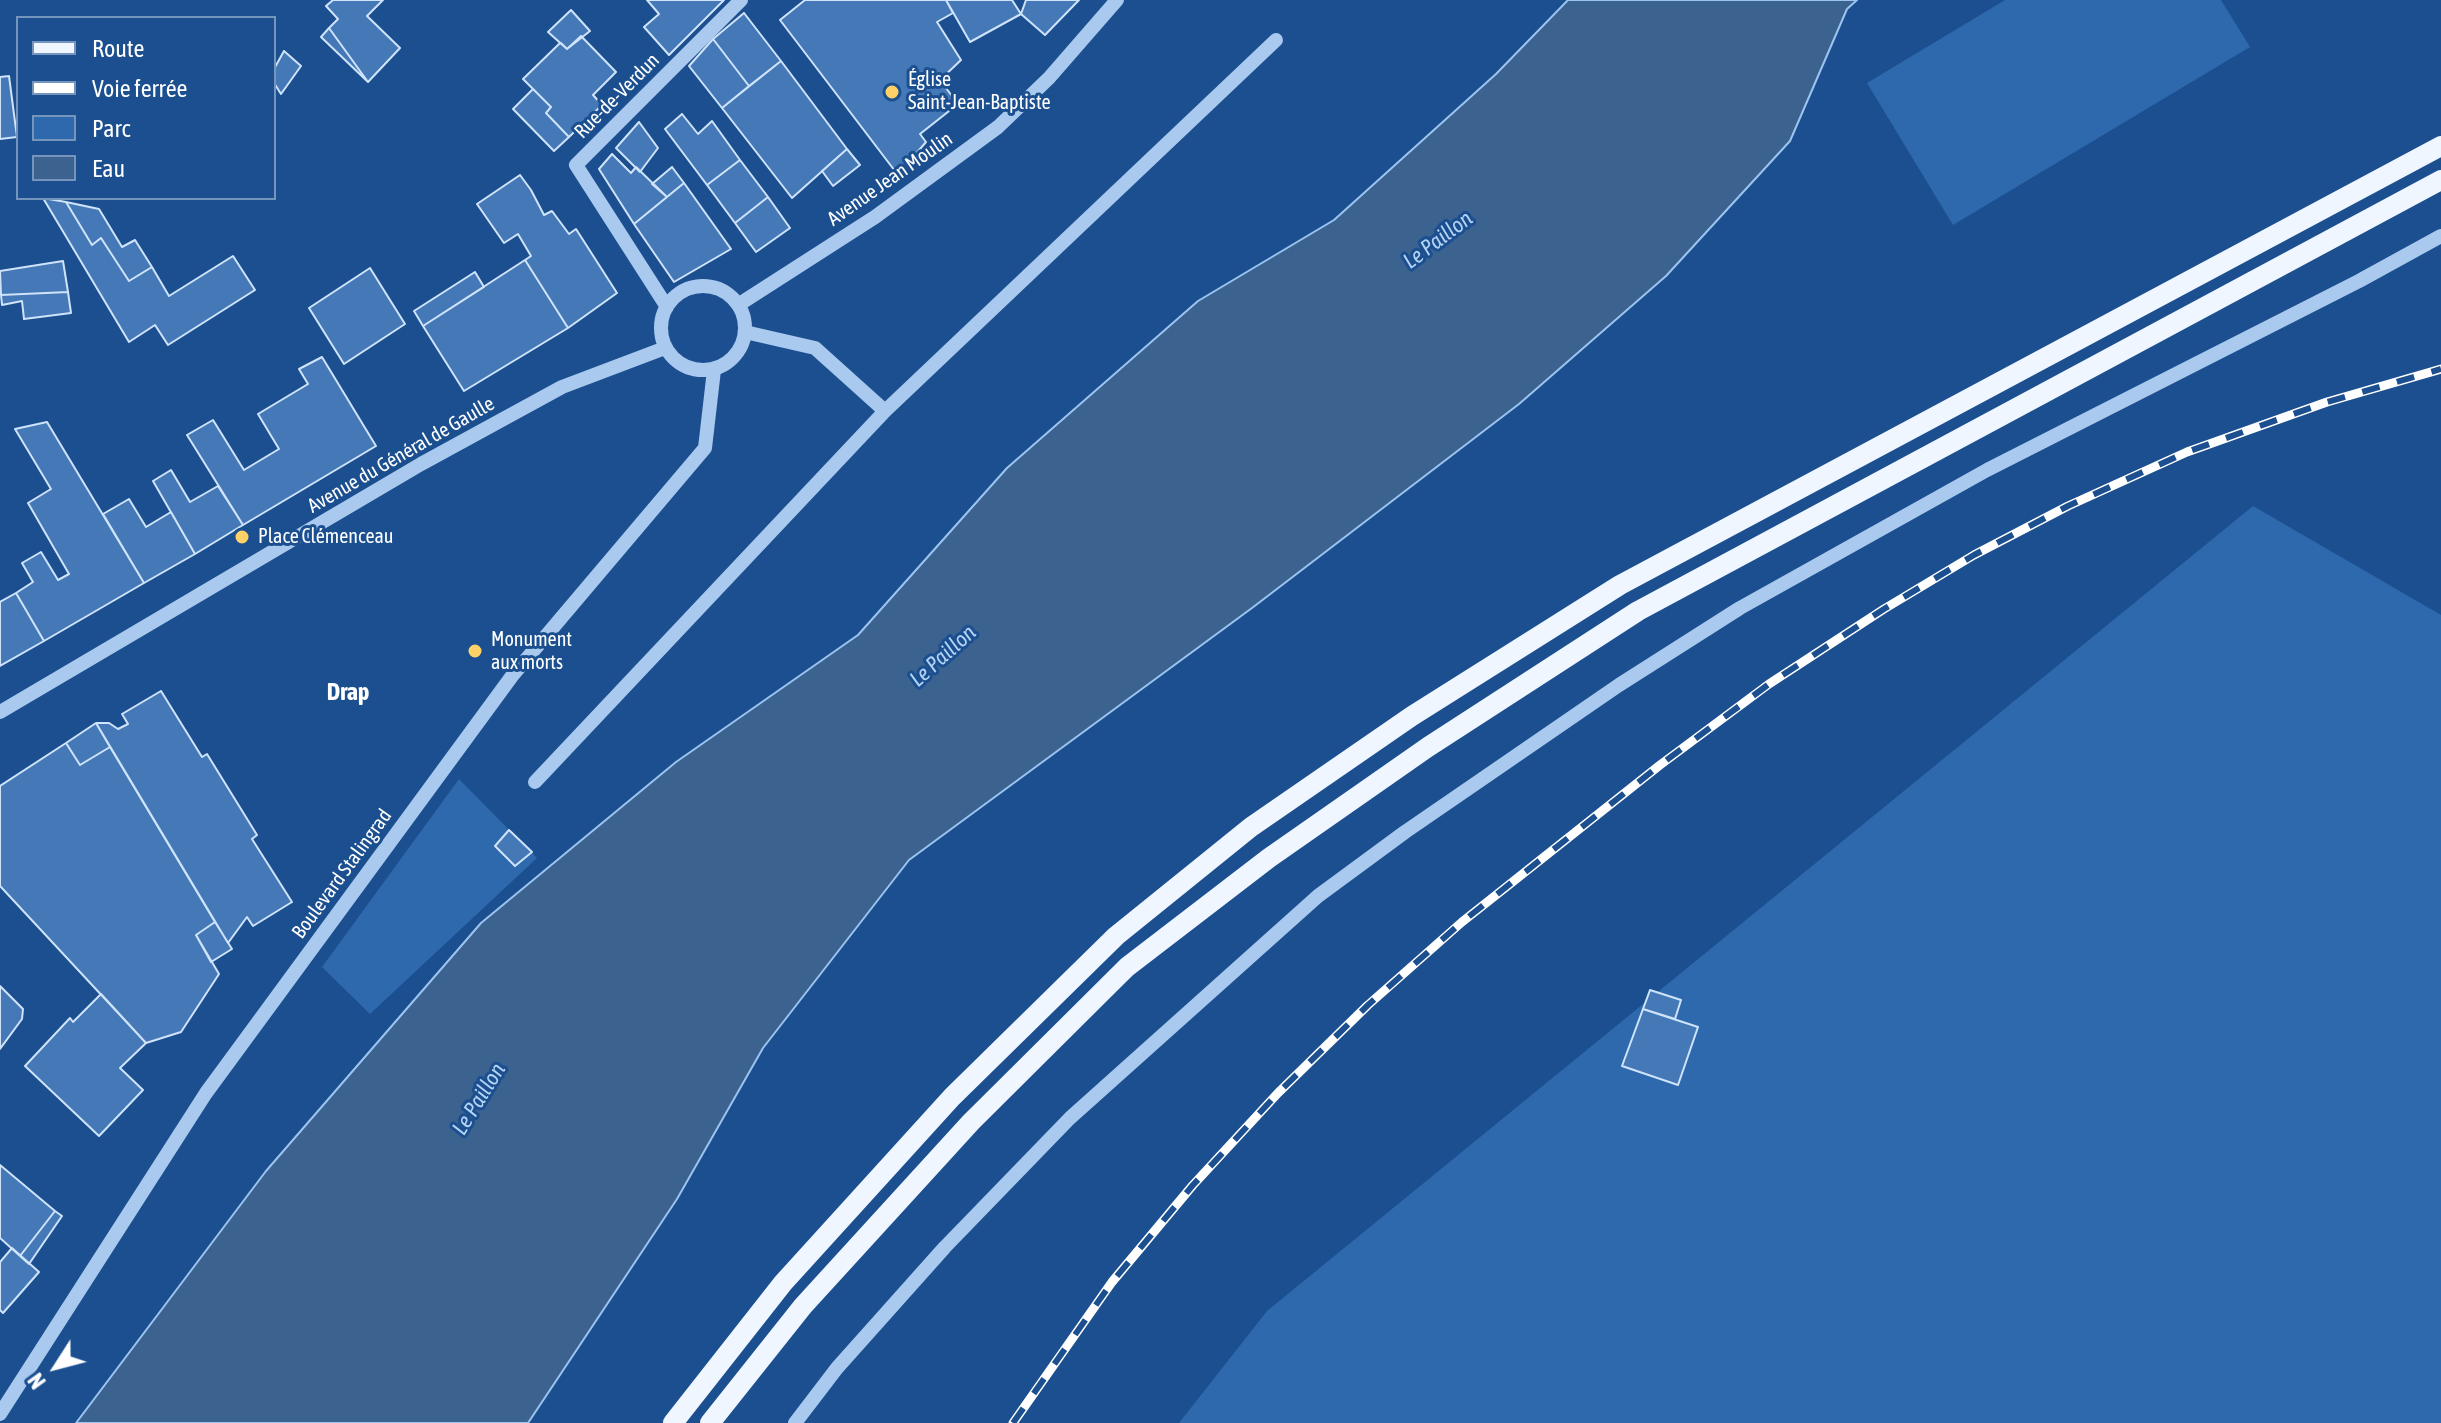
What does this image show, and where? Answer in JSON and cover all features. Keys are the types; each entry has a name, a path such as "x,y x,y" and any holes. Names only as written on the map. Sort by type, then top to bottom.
{"main road":[{"path":"673,1423 783,1283 952,1097 1116,936 1251,827 1412,716 1620,585 2441,146"},
{"path":"710,1423 803,1306 982,1111 1127,967 1269,858 1428,747 1638,611 2441,180"}],"street":[{"name":"Avenue Jean Moulin","path":"738,305 875,217 998,127 1049,78 1117,0"},
{"name":"Rue-de-Verdun","path":"667,307 576,165 738,2"},
{"path":"535,782 885,411 1276,40"},
{"path":"795,1423 837,1368 945,1247 1070,1118 1318,896 1405,832 1619,685 1753,601 1987,470 2359,281 2441,236"},
{"path":"688,288 716,288 729,294 738,305 744,318 743,345 726,364 714,370 686,367 665,348 661,320 676,296 688,288"},
{"path":"745,332 815,348 885,411"},
{"name":"Avenue du Général de Gaulle","path":"0,712 421,464 549,394 665,348"},
{"name":"Boulevard Stalingrad","path":"0,1414 215,1081 512,676 705,448 714,370"}],"green space":[{"path":"2005,0 2221,0 2250,47 1953,225 1867,83"},
{"path":"2253,506 2441,615 2441,1423 1179,1423 1267,1311"},
{"path":"459,779 537,858 370,1014 322,967"}],"water":[{"name":"Le Paillon","path":"1568,0 1857,0 1847,9 1790,141 1666,276 1519,404 1252,608 909,860 763,1048 677,1199 528,1423 76,1423 266,1171 481,923 676,762 858,635 1007,468 1198,301 1334,220 1496,74"}],"building":[{"path":"333,0 383,0 367,16 400,48 368,82 329,28 338,19 326,6"},
{"path":"647,0 724,0 669,55 644,27 659,14"},
{"name":"Église Saint-Jean-Baptiste","path":"805,0 946,0 953,13 937,22 961,60 940,80 958,104 920,134 926,142 898,175 780,20"},
{"path":"946,0 1012,0 1021,14 970,42"},
{"path":"1026,0 1079,0 1045,35 1021,14"},
{"path":"571,10 590,31 567,49 548,32"},
{"path":"744,13 781,61 749,86 713,39"},
{"path":"329,28 368,82 321,37"},
{"path":"581,36 616,72 593,95 602,105 569,137 546,113 551,107 523,79 559,44 567,49"},
{"path":"713,39 749,86 722,108 689,66"},
{"path":"284,51 301,66 281,94 276,86 276,65"},
{"path":"781,61 847,149 792,198 722,108"},
{"path":"9,76 16,137 0,139 0,77"},
{"path":"533,89 551,107 546,113 569,137 554,151 513,109"},
{"path":"682,114 698,134 712,121 740,160 707,185 665,129"},
{"path":"639,122 658,148 640,172 616,148"},
{"path":"847,149 860,165 833,186 822,171"},
{"path":"612,154 631,173 636,167 667,197 634,224 599,169"},
{"path":"740,160 768,197 735,223 707,185"},
{"path":"672,167 684,183 667,197 652,184"},
{"path":"520,175 544,215 552,211 569,234 576,229 617,293 568,328 525,260 531,256 518,234 504,243 477,204"},
{"path":"684,183 731,249 674,282 634,224"},
{"path":"768,197 790,228 756,252 735,223"},
{"path":"44,200 66,202 92,245 101,238 129,281 152,267 169,296 233,256 255,290 168,345 155,325 129,342"},
{"path":"66,202 99,209 122,247 135,240 152,267 129,281 101,238 92,245"},
{"path":"525,260 568,328 464,391 423,326"},
{"path":"63,261 68,292 1,295 0,271"},
{"path":"370,268 405,324 344,364 309,308"},
{"path":"475,272 484,287 423,326 414,311"},
{"path":"68,292 71,313 24,319 22,301 2,305 1,295"},
{"path":"322,357 376,446 243,525 187,435 213,420 244,470 279,449 258,414 308,384 299,369"},
{"path":"47,422 144,583 44,641 16,593 33,582 22,563 41,552 58,580 69,574 28,503 51,489 15,429"},
{"path":"171,470 190,502 218,486 243,525 195,554 153,481"},
{"path":"129,499 146,527 171,512 195,554 144,583 103,514"},
{"path":"16,593 44,641 0,666 0,602"},
{"path":"161,691 202,757 207,754 257,835 252,839 292,902 253,926 247,917 228,943 96,723 109,723 118,729 128,724 122,714"},
{"path":"96,723 110,747 80,765 66,743"},
{"path":"66,743 80,765 110,747 215,922 196,935 219,974 181,1032 146,1043 0,886 0,786"},
{"path":"509,830 532,852 515,866 495,846"},
{"path":"215,922 232,949 211,962 196,935"},
{"path":"0,986 23,1009 22,1019 0,1049"},
{"path":"1650,990 1681,1000 1675,1019 1643,1009"},
{"path":"101,994 146,1043 120,1068 143,1090 99,1136 25,1066 70,1018 73,1022"},
{"path":"1643,1009 1698,1027 1678,1085 1622,1066"},
{"path":"0,1165 55,1211 20,1256 0,1238"},
{"path":"55,1211 62,1216 29,1264 20,1256"},
{"path":"12,1248 39,1272 3,1313 0,1310 0,1262"}],"railway":[{"path":"1013,1423 1112,1282 1193,1185 1278,1093 1368,1005 1462,922 1660,765 1769,684 1974,555 2068,506 2187,452 2327,402 2441,369"}],"place":[{"name":"Église Saint-Jean-Baptiste","path":"892,92"},
{"name":"Place Clémenceau","path":"242,537"},
{"name":"Monument aux morts","path":"475,651"}],"district":[{"name":"Drap","path":"348,692"}]}
